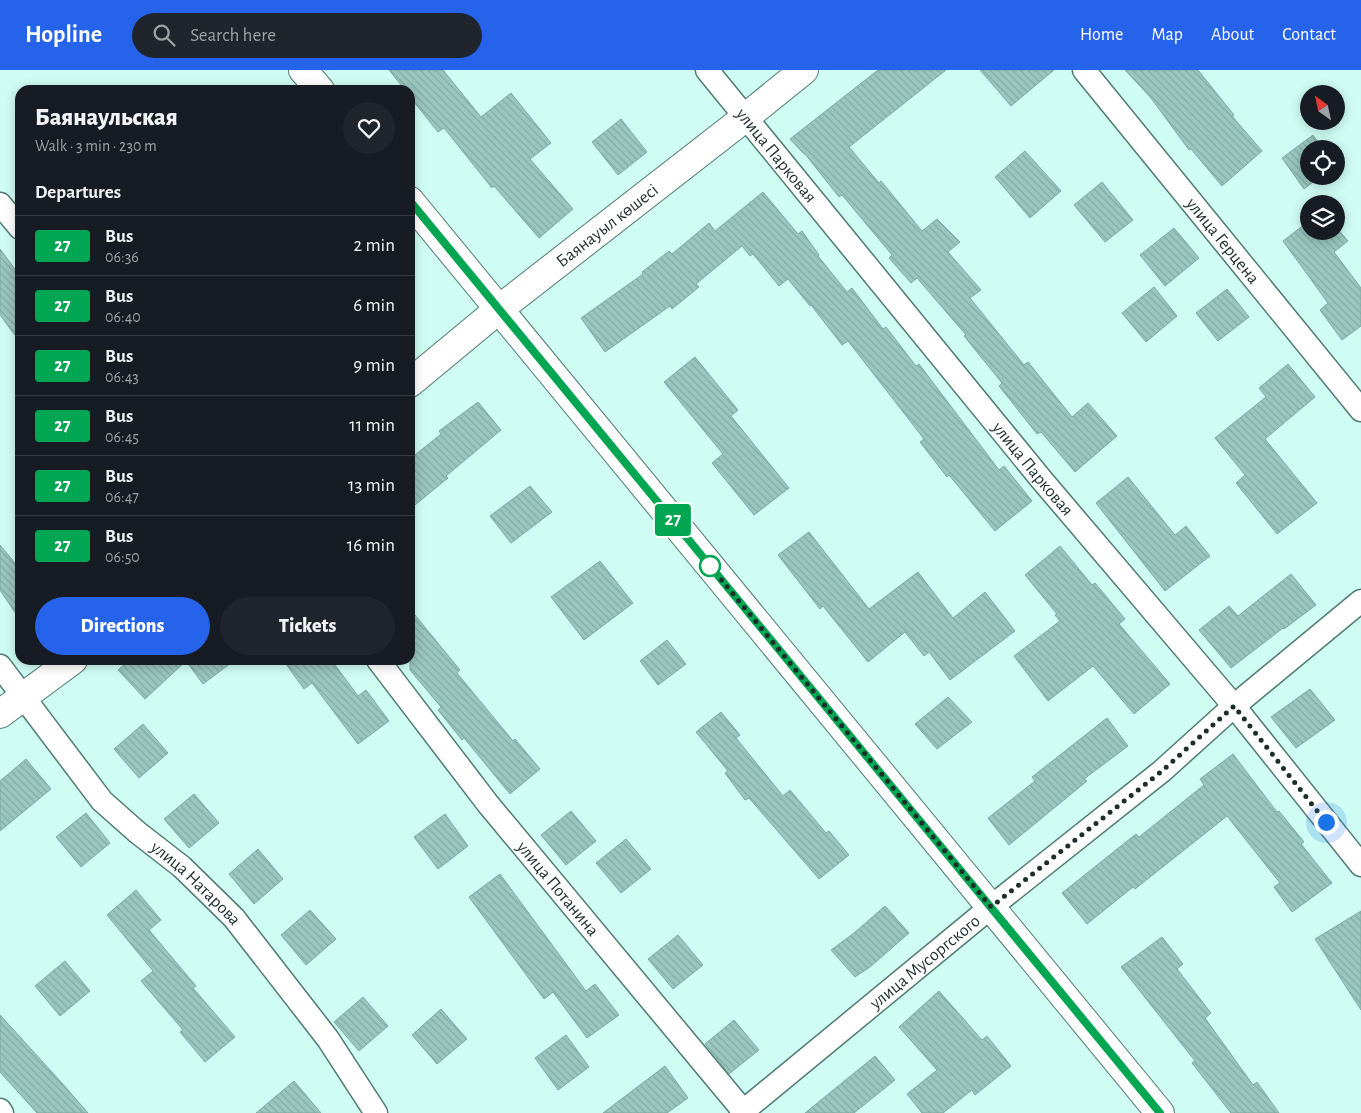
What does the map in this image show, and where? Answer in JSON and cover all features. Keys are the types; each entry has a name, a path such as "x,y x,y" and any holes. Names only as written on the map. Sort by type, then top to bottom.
{"main road":[{"path":"304,70 316,85"},
{"name":"Баянауыл көшесі","path":"415,379 498,310 746,118 804,70"},
{"path":"415,207 1160,1113"},
{"path":"0,714 66,665"}],"street":[{"name":"улица Парковая","path":"707,70 1041,479 1234,706 1361,865"},
{"name":"улица Герцена","path":"1084,70 1361,410"},
{"path":"0,204 15,222"},
{"name":"улица Мусоргского","path":"743,1112 991,907 1162,771 1234,706 1361,601"},
{"name":"улица Потанина","path":"382,665 488,804 743,1112"},
{"name":"улица Натарова","path":"0,666 102,801 137,832 182,866 234,918 328,1039 376,1113"}],"building":[{"path":"389,70 443,70 481,117 511,93 551,143 530,159 573,209 539,238 494,186 492,188 444,128 438,132 415,103 415,85 401,85"},
{"path":"878,70 946,70 849,147 879,183 881,181 922,231 937,219 960,242 948,252 981,290 970,298 1024,365 1028,362 1072,417 1088,403 1117,436 1075,472 1041,432 1037,434 999,386 1002,383 964,336 966,335 917,278 911,283 889,258 892,255 842,195 839,197 805,154 790,139"},
{"path":"980,70 1054,70 1011,106"},
{"path":"1125,70 1198,70 1234,115 1232,116 1262,151 1222,186 1191,149 1189,150 1151,98"},
{"path":"621,119 647,152 618,175 592,142"},
{"path":"1313,135 1317,140 1306,140"},
{"path":"1300,145 1300,183 1282,158"},
{"path":"1025,151 1061,191 1030,218 995,177"},
{"path":"1102,182 1133,220 1105,242 1074,205"},
{"path":"1301,185 1309,185 1304,189"},
{"path":"763,192 798,234 802,231 818,256 847,292 852,288 883,329 886,327 916,366 919,364 999,470 1004,466 1032,501 995,531 949,475 947,477 920,442 924,439 848,341 842,345 788,279 779,286 753,254 750,256 742,246 696,284 699,287 672,309 670,306 605,352 581,318 643,274 642,272 669,251 672,254 709,223 715,231"},
{"path":"1174,228 1199,258 1165,286 1140,255"},
{"path":"1300,228 1300,240 1345,240 1345,238 1348,241 1334,252 1361,288 1361,326 1342,340 1320,310 1328,303 1283,241"},
{"path":"0,249 15,269 15,335 0,315"},
{"path":"1154,287 1177,316 1146,342 1122,313"},
{"path":"1227,289 1249,317 1218,341 1196,313"},
{"path":"695,357 738,410 731,416 789,488 754,515 712,463 723,454 664,382"},
{"path":"1288,364 1315,397 1265,439 1317,503 1277,534 1236,483 1245,475 1215,438 1266,397 1259,388"},
{"path":"478,402 501,430 415,505 415,455 441,434 439,431"},
{"path":"1128,477 1175,535 1186,526 1210,556 1165,591 1096,503"},
{"path":"530,486 552,512 511,543 490,516"},
{"path":"809,532 869,609 918,572 953,618 985,592 1015,631 950,680 929,652 924,656 905,632 868,662 823,606 820,609 778,555"},
{"path":"0,545 15,563 15,612 0,590"},
{"path":"1060,546 1092,585 1095,583 1125,619 1119,624 1170,684 1134,714 1093,666 1048,701 1014,656 1060,621 1055,615 1057,614 1025,575"},
{"path":"600,561 633,603 584,640 551,597"},
{"path":"1291,574 1316,605 1231,668 1199,630 1229,606 1238,616"},
{"path":"415,615 460,670 457,673 513,741 515,739 540,769 510,794 464,738 462,740 438,710 441,707 410,670 410,665 415,665"},
{"path":"667,640 686,664 658,685 640,661"},
{"path":"124,665 182,665 145,699 118,670"},
{"path":"189,665 228,665 203,684"},
{"path":"287,665 335,665 358,696 366,690 389,721 358,744 312,683 304,689"},
{"path":"1310,689 1335,720 1296,748 1271,717"},
{"path":"948,697 972,722 937,749 915,724"},
{"path":"721,712 740,735 736,738 783,796 790,790 826,833 829,831 849,855 819,879 749,798 745,800 725,773 728,771 696,732"},
{"path":"1107,718 1128,746 1084,779 1087,781 1009,845 988,818 1035,781 1032,777"},
{"path":"143,724 168,753 139,778 114,749"},
{"path":"1233,754 1277,812 1279,811 1304,842 1301,844 1332,883 1292,912 1274,887 1280,883 1227,816 1135,889 1133,887 1087,924 1062,893 1136,834 1139,837 1204,785 1200,779"},
{"path":"26,759 51,789 0,831 0,781"},
{"path":"194,794 219,823 189,848 164,819"},
{"path":"571,811 596,841 566,865 541,835"},
{"path":"86,813 110,843 81,867 56,837"},
{"path":"445,814 468,846 438,869 414,837"},
{"path":"626,839 651,869 621,893 596,863"},
{"path":"258,849 283,879 254,904 229,874"},
{"path":"500,874 586,991 595,984 619,1015 587,1038 553,992 544,999 469,897"},
{"path":"136,890 161,920 149,930 196,986 193,988 235,1037 205,1062 180,1032 183,1030 141,981 153,971 107,915"},
{"path":"885,906 909,933 870,967 855,977 831,950"},
{"path":"310,910 336,939 306,965 281,935"},
{"path":"1361,911 1361,1010 1315,939"},
{"path":"678,935 703,965 673,989 648,959"},
{"path":"1162,937 1183,964 1177,969 1211,1013 1205,1018 1253,1085 1257,1082 1279,1113 1231,1113 1192,1063 1195,1061 1121,967"},
{"path":"65,961 90,991 60,1016 35,986"},
{"path":"939,991 982,1040 987,1036 1011,1066 975,1095 972,1090 943,1113 922,1113 907,1094 937,1070 899,1027"},
{"path":"363,997 388,1026 359,1051 334,1022"},
{"path":"441,1009 467,1039 437,1064 412,1035"},
{"path":"0,1015 88,1113 37,1113 0,1072"},
{"path":"734,1020 759,1050 729,1074 705,1044"},
{"path":"566,1035 589,1067 558,1090 535,1058"},
{"path":"875,1056 895,1080 854,1113 805,1113"},
{"path":"665,1066 688,1098 667,1113 603,1113"},
{"path":"294,1081 321,1113 256,1113"}],"bus line":[{"name":"27","path":"415,207 1160,1113"}],"route":[{"path":"710,566 991,907 1162,771 1234,706 1326,822"}]}
